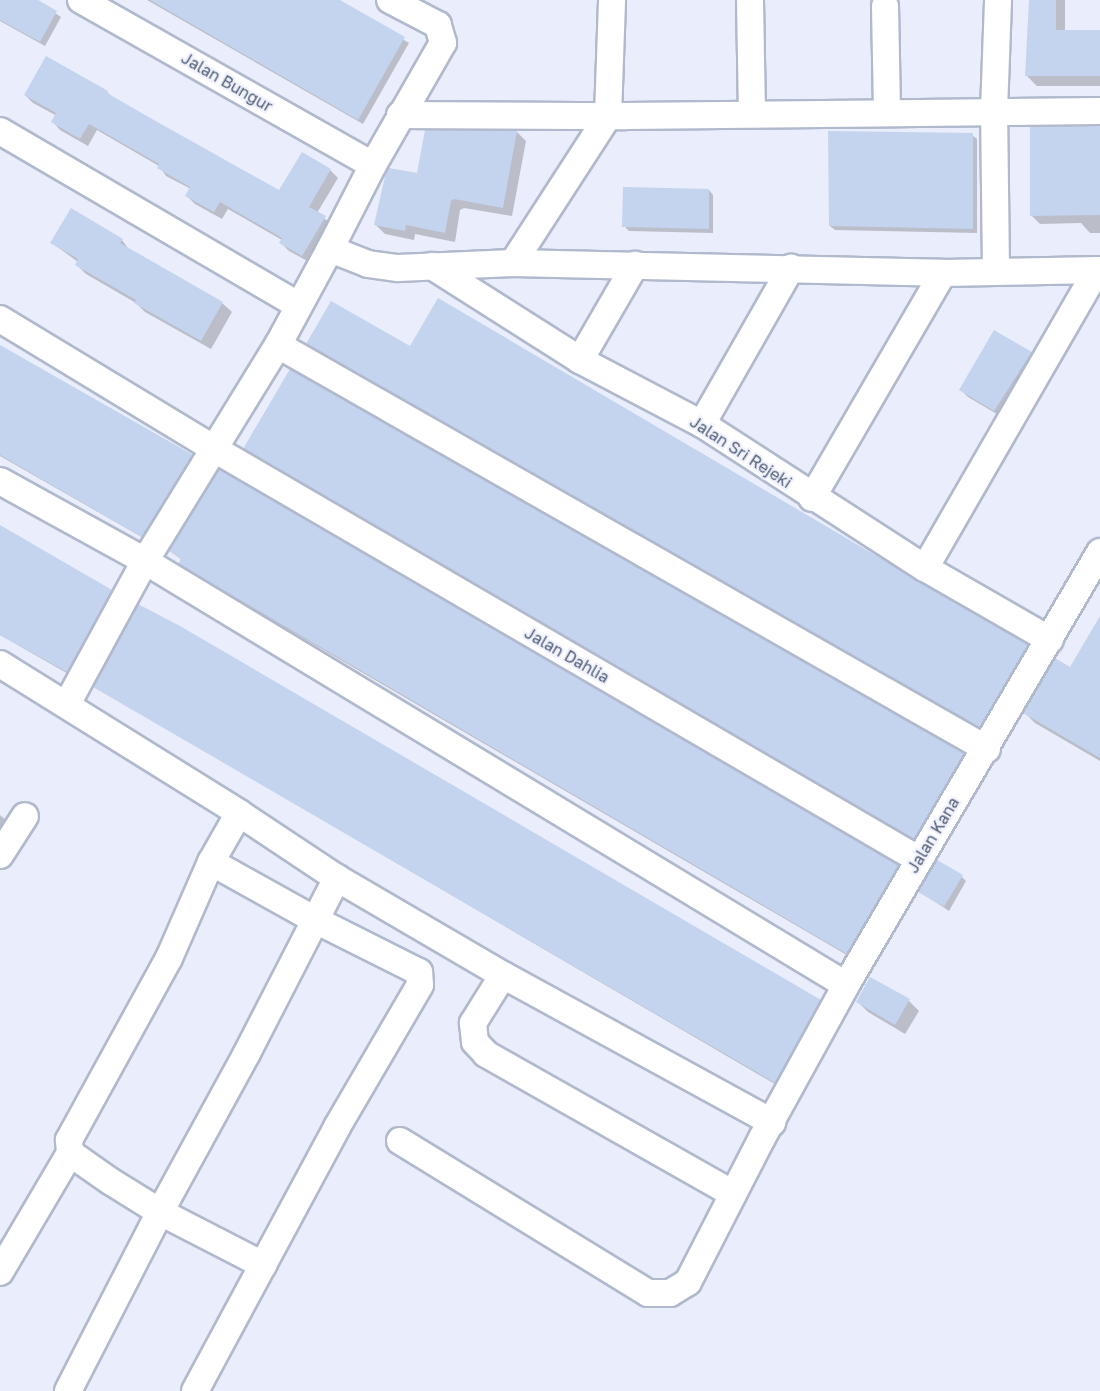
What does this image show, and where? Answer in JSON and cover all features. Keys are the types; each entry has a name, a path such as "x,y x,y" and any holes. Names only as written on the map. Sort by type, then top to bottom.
{"street":[{"name":"Jalan Bungur","path":"81,0 372,165"},
{"path":"67,704 145,561 216,450 278,345 372,165 443,43 442,32 438,25 390,0"},
{"path":"513,263 608,116 612,0"},
{"path":"750,0 752,114"},
{"path":"996,270 994,111 998,0"},
{"path":"885,6 887,112"},
{"path":"400,115 608,116 1100,111"},
{"path":"0,131 299,306"},
{"path":"330,249 368,264 398,268 513,263 943,273 996,270 1099,270"},
{"path":"580,360 635,265"},
{"name":"Jalan Sri Rejeki","path":"432,267 580,360 702,424 812,498 925,568 1050,640"},
{"path":"702,424 790,268"},
{"path":"925,568 1099,270"},
{"path":"812,498 943,273"},
{"name":"Jalan Dahlia","path":"0,319 216,450 918,859"},
{"path":"278,345 987,749"},
{"path":"0,481 145,561 846,985"},
{"name":"Jalan Kana","path":"400,1141 648,1293 670,1293 688,1282 846,985 918,859 987,749 1100,552"},
{"path":"0,664 240,813 338,878 503,975 772,1122"},
{"path":"0,1272 70,1154 71,1132 169,958 211,862 240,813"},
{"path":"0,855 25,816"},
{"path":"195,1391 337,1127 420,985 419,972 317,921 211,862"},
{"path":"68,1391 160,1212 338,878"},
{"path":"503,975 473,1023 475,1042 486,1054 733,1194"},
{"path":"70,1154 160,1212 263,1264"}],"building":[{"path":"0,0 38,0 57,11 40,42 0,20"},
{"path":"150,0 340,0 405,37 358,120"},
{"path":"1029,0 1056,0 1056,30 1100,30 1100,76 1025,76"},
{"path":"46,56 279,190 302,152 331,169 309,207 326,216 302,256 279,243 282,238 220,202 214,212 185,196 190,187 157,168 159,164 89,124 80,139 51,122 56,113 24,95"},
{"path":"1100,126 1100,215 1030,216 1030,127"},
{"path":"425,130 517,131 503,208 454,199 451,201 445,233 406,225 405,231 374,225 386,172 389,168 417,173"},
{"path":"828,131 973,133 973,229 829,226"},
{"path":"623,187 709,189 709,229 622,227"},
{"path":"71,208 123,239 120,243 223,302 201,341 134,303 136,300 75,265 78,259 50,243"},
{"path":"438,298 1028,645 980,728 306,344 331,301 410,346"},
{"path":"994,330 1032,352 994,411 959,390"},
{"path":"0,345 193,455 142,537 0,455"},
{"path":"290,369 964,753 914,839 243,449"},
{"path":"219,469 899,865 847,954 178,564 181,559 169,551"},
{"path":"0,525 112,590 67,672 0,635"},
{"path":"138,604 180,626 821,1000 775,1083 93,687"},
{"path":"1100,616 1100,758 1023,713 1055,658 1070,667"},
{"path":"937,860 963,875 944,907 918,892"},
{"path":"870,977 910,999 895,1025 856,1002"}]}
